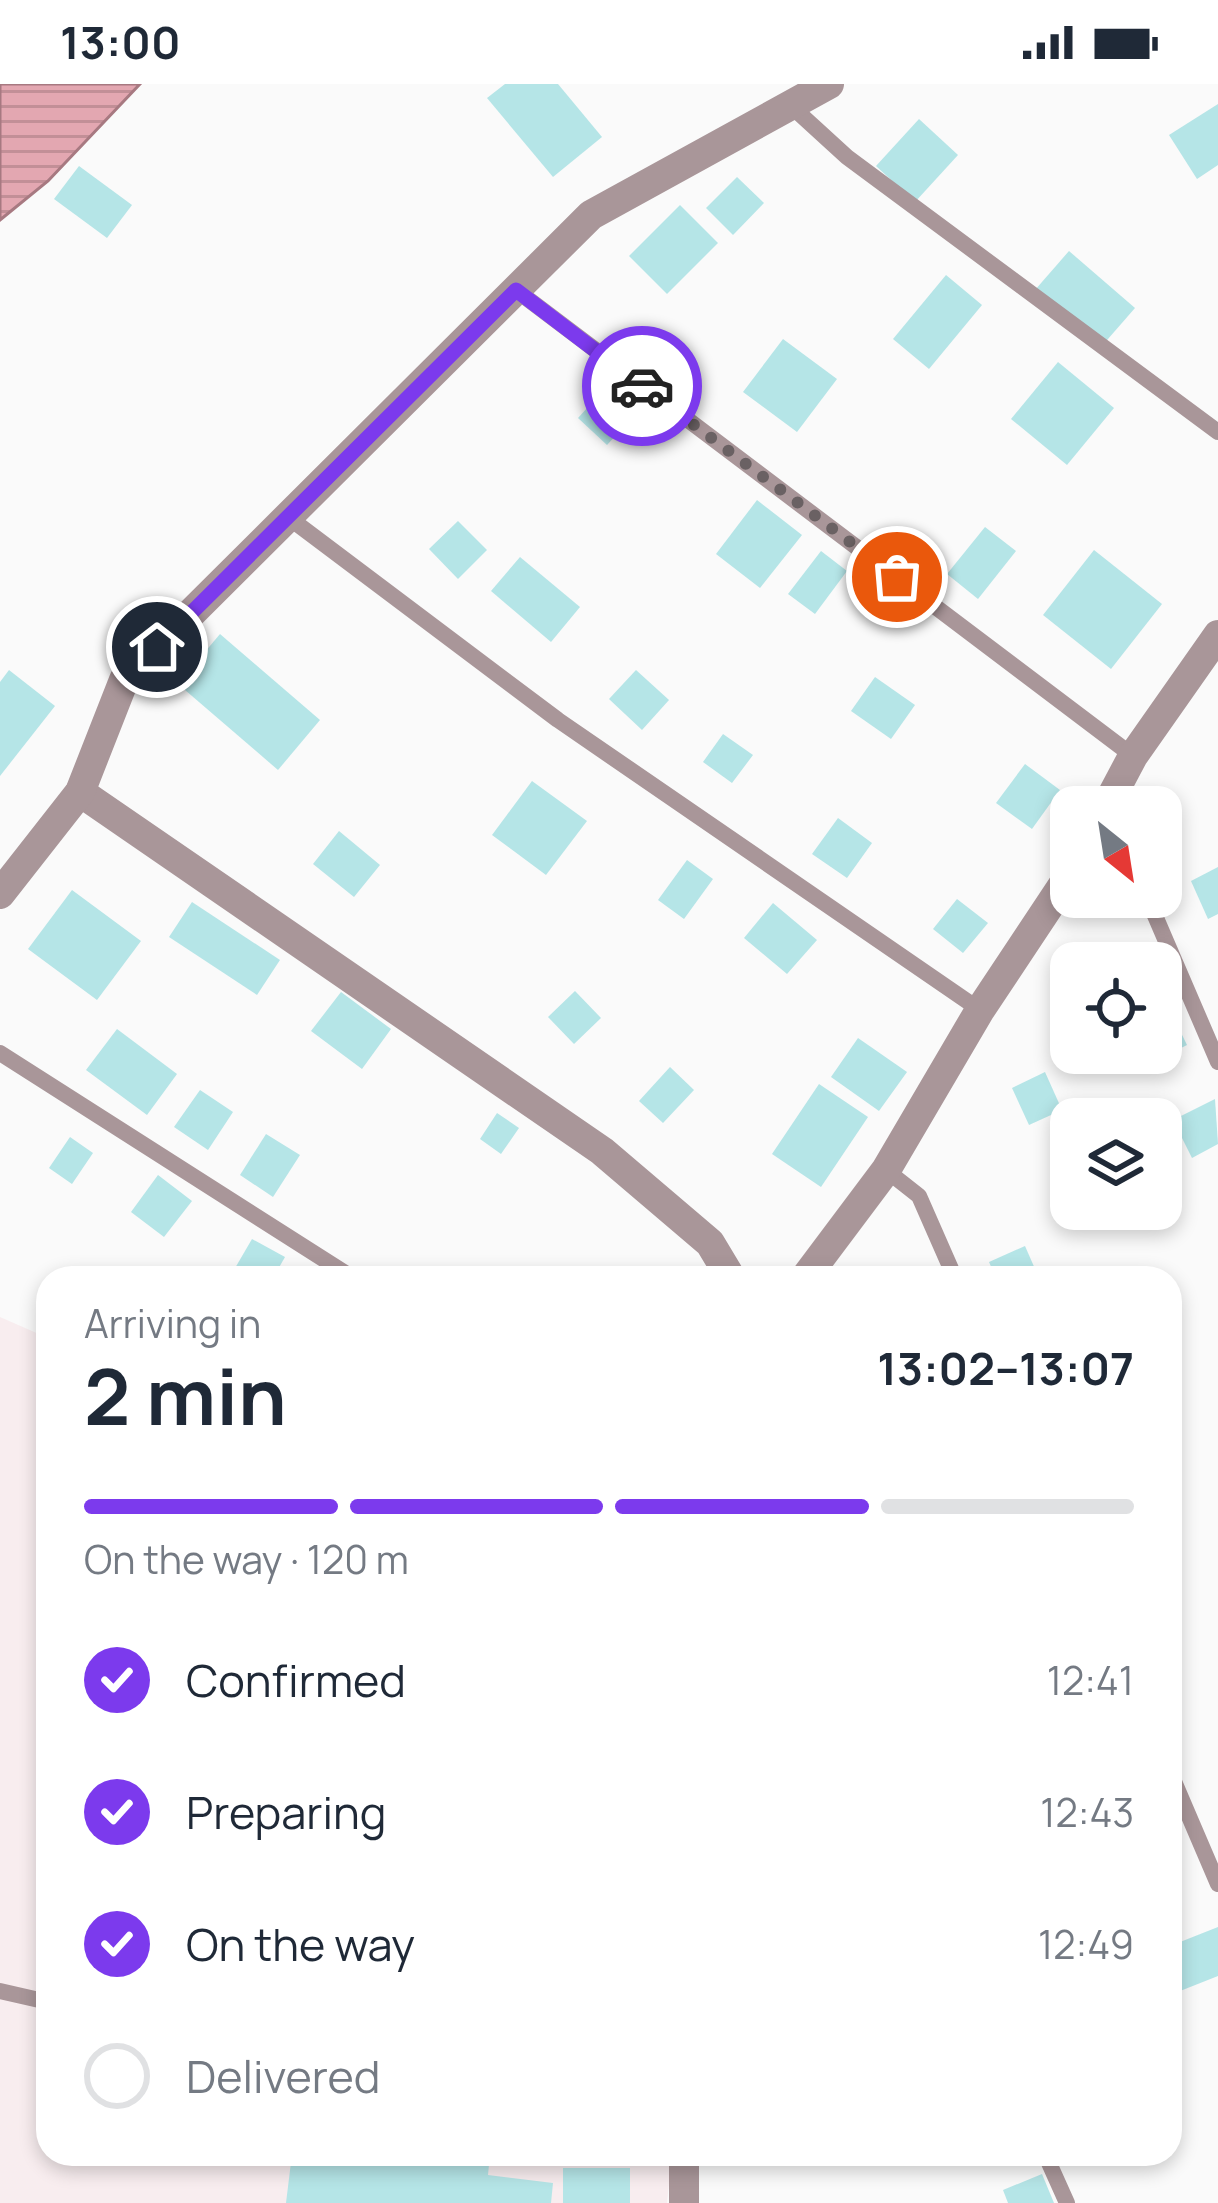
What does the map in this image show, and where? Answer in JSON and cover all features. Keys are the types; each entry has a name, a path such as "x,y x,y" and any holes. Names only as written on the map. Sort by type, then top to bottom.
{"street":[{"path":"0,894 80,792 124,680 592,215 830,84"},
{"path":"1117,786 1218,635"},
{"path":"80,792 602,1151 710,1243 724,1266"},
{"path":"815,1266 886,1171 980,1010 1050,905"},
{"path":"684,2166 684,2203"}],"lane":[{"path":"789,103 847,157 1218,432"},
{"path":"516,290 1133,756"},
{"path":"288,517 558,721 980,1010"},
{"path":"1156,918 1218,1062"},
{"path":"0,1053 334,1266"},
{"path":"886,1171 920,1196 950,1266"},
{"path":"1182,1800 1218,1884"},
{"path":"0,1991 36,1999"},
{"path":"1050,2166 1067,2203"}],"shaded area":[{"path":"0,84 140,84 48,181 0,220"},
{"path":"0,1317 36,1333 36,2166 671,2166 667,2203 0,2203"}],"building":[{"path":"505,84 558,84 602,137 553,177 487,98"},
{"path":"1218,104 1218,165 1197,179 1169,135"},
{"path":"919,119 958,155 915,202 876,166"},
{"path":"79,166 132,205 107,238 54,199"},
{"path":"737,177 764,203 733,235 706,208"},
{"path":"680,205 718,243 667,294 629,256"},
{"path":"1069,251 1135,308 1101,347 1035,290"},
{"path":"946,275 982,305 929,369 893,339"},
{"path":"783,339 837,379 797,432 743,392"},
{"path":"1058,362 1114,408 1067,465 1011,419"},
{"path":"609,384 638,411 607,445 578,418"},
{"path":"757,500 802,535 760,588 716,554"},
{"path":"458,521 487,550 458,579 429,549"},
{"path":"985,527 1016,551 978,599 947,574"},
{"path":"1094,550 1162,604 1111,669 1043,615"},
{"path":"821,551 847,571 815,614 788,594"},
{"path":"520,557 580,607 551,642 491,591"},
{"path":"220,634 320,720 278,770 178,684"},
{"path":"9,670 55,706 0,776 0,682"},
{"path":"636,670 669,700 642,730 609,699"},
{"path":"875,677 915,705 891,739 851,711"},
{"path":"723,734 753,755 732,783 703,762"},
{"path":"1025,764 1055,786 1050,786 1050,804 1032,829 996,803"},
{"path":"532,781 587,821 546,875 492,835"},
{"path":"838,818 872,843 847,878 812,854"},
{"path":"339,831 380,865 354,897 313,864"},
{"path":"687,860 713,879 684,919 658,900"},
{"path":"1218,867 1218,914 1208,919 1191,881"},
{"path":"72,890 141,941 97,1000 28,949"},
{"path":"957,899 988,923 963,953 933,929"},
{"path":"192,902 280,960 257,995 169,937"},
{"path":"773,903 817,940 787,974 744,938"},
{"path":"575,991 601,1018 574,1044 548,1017"},
{"path":"341,992 391,1029 362,1069 311,1031"},
{"path":"117,1029 177,1074 147,1115 86,1070"},
{"path":"858,1038 907,1072 879,1111 831,1077"},
{"path":"670,1067 694,1090 663,1123 639,1101"},
{"path":"1045,1072 1057,1098 1050,1098 1050,1115 1029,1125 1012,1088"},
{"path":"819,1084 868,1117 821,1187 772,1154"},
{"path":"200,1090 233,1112 208,1150 174,1127"},
{"path":"1215,1099 1218,1144 1192,1158 1182,1138 1182,1116"},
{"path":"497,1113 519,1128 501,1154 480,1139"},
{"path":"266,1134 300,1155 273,1197 240,1175"},
{"path":"70,1137 93,1153 72,1184 49,1168"},
{"path":"158,1175 192,1201 164,1237 131,1212"},
{"path":"252,1239 285,1257 280,1266 236,1266"},
{"path":"1025,1246 1034,1266 991,1266 989,1262"},
{"path":"1218,1927 1218,1976 1182,1990 1182,1941"},
{"path":"291,2166 489,2166 488,2175 553,2183 551,2203 286,2203"},
{"path":"563,2168 630,2168 630,2203 563,2203"},
{"path":"1042,2174 1054,2203 1008,2203 1003,2190"}],"way so far":[{"path":"642,386 897,577"}],"route":[{"path":"157,647 516,290 642,386"}]}
